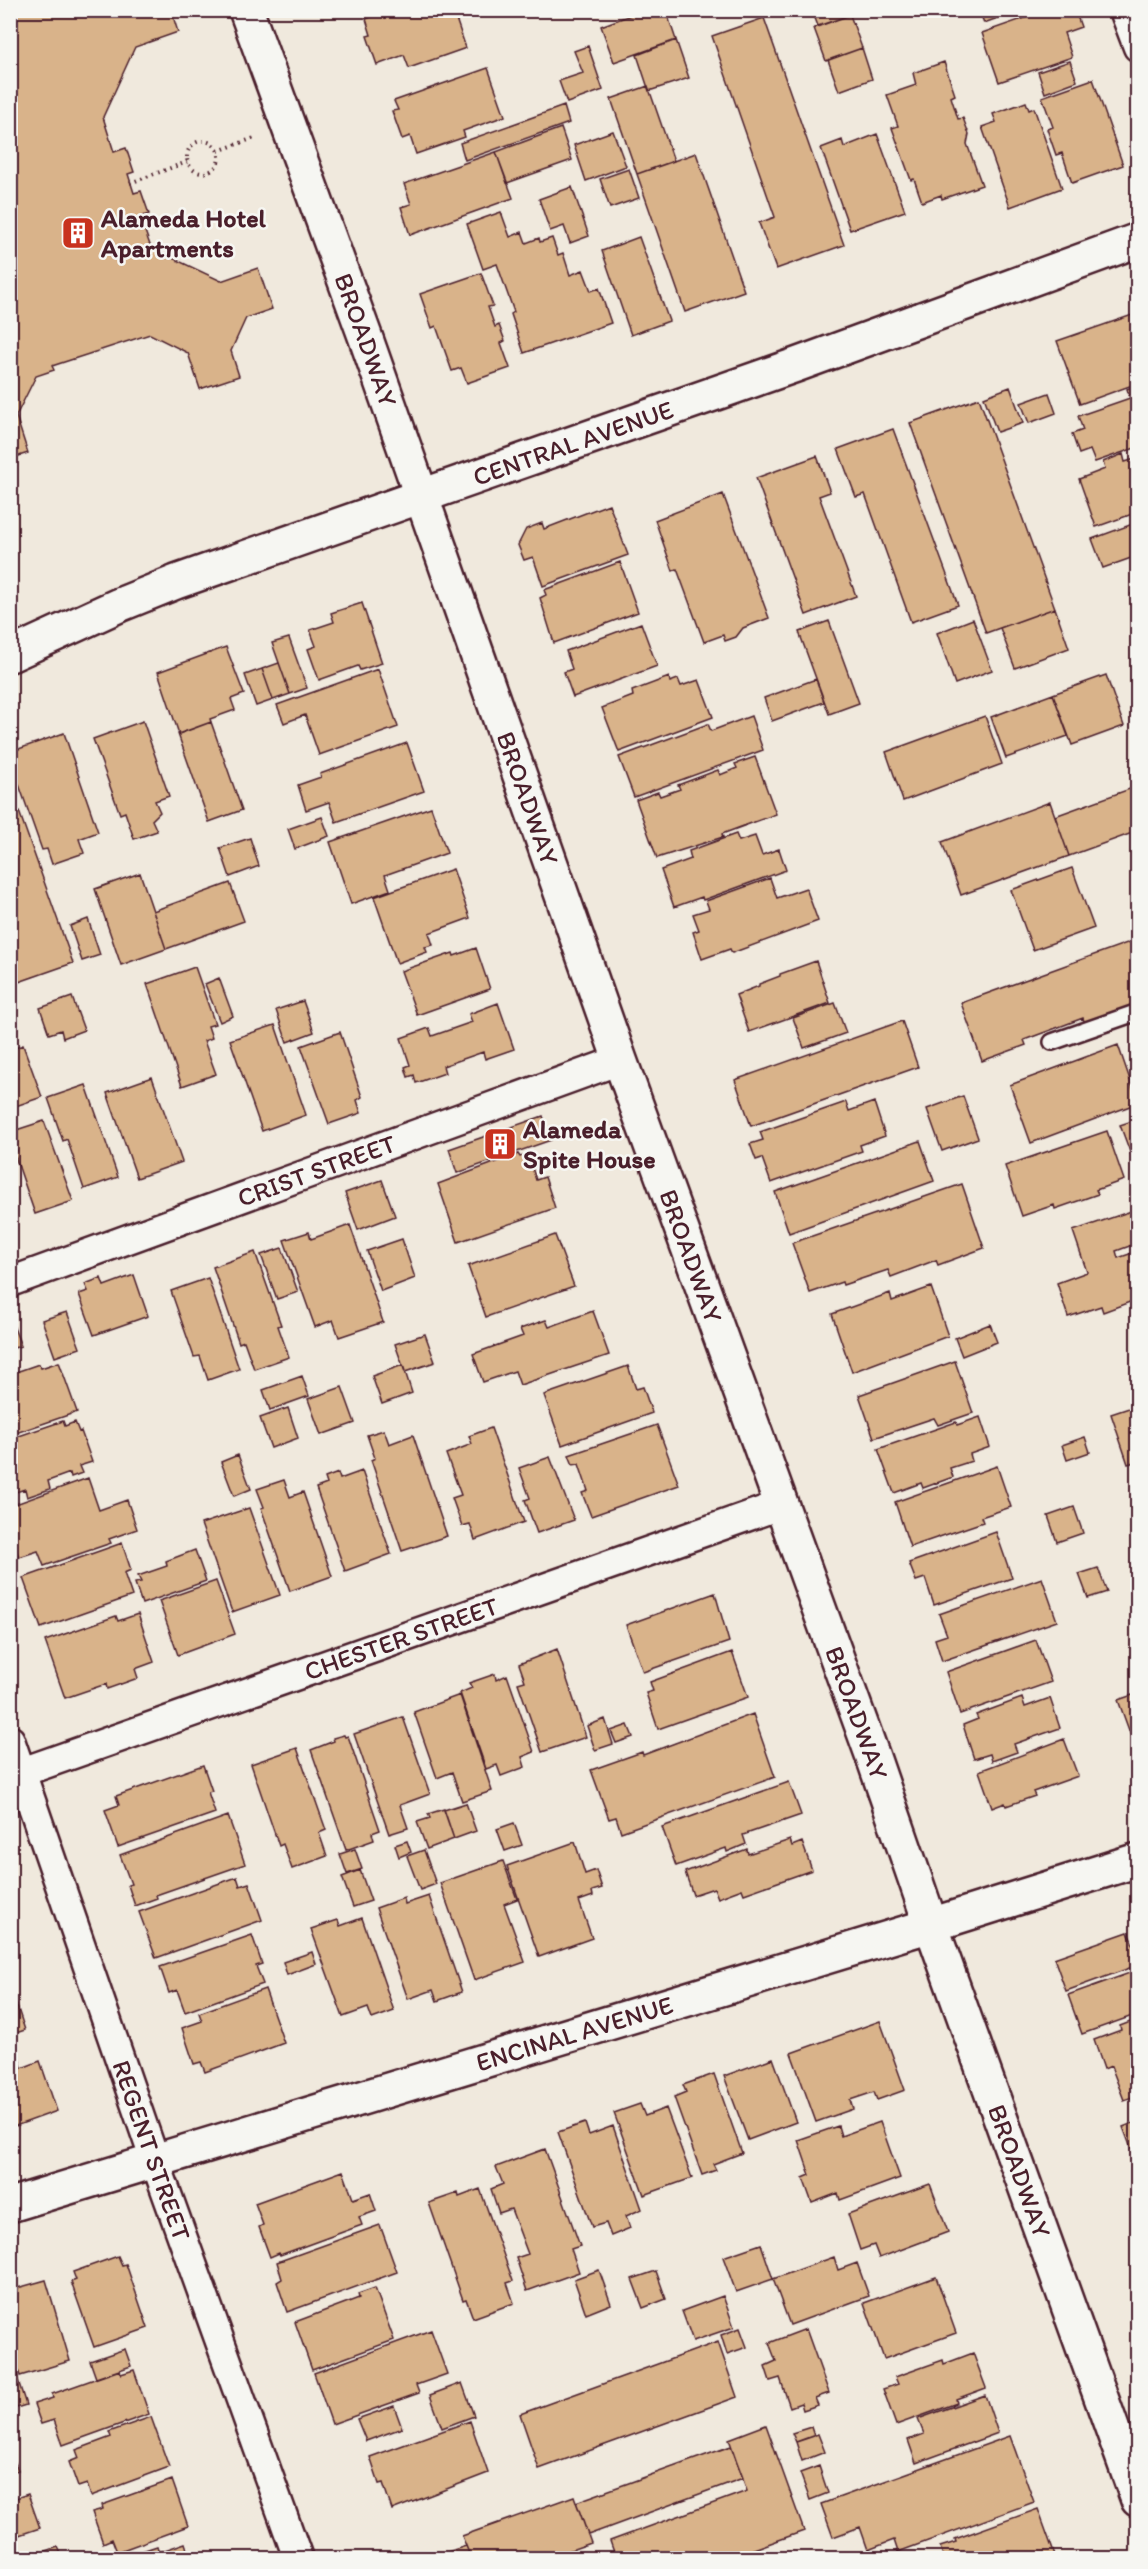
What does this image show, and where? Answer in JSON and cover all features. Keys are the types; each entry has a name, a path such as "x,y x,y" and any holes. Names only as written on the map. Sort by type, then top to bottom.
{"street":[{"name":"BROADWAY","path":"246,10 365,336 620,1060 873,1757 1137,2500"},
{"path":"1124,10 1137,47"},
{"name":"CENTRAL AVENUE","path":"10,655 119,605 176,582 796,365 1137,240"},
{"name":"CRIST STREET","path":"10,1282 620,1060"},
{"name":"CHESTER STREET","path":"22,1772 780,1505"},
{"name":"REGENT STREET","path":"10,1740 155,2161 298,2559"},
{"name":"ENCINAL AVENUE","path":"10,2205 931,1925 1137,1860"}],"lane":[{"path":"1052,1042 1137,1012"}],"path":[{"path":"197,141 210,142 218,151 218,164 208,173 196,172 187,162 188,150 197,141"},
{"path":"130,183 187,162"}],"building":[{"name":"Alameda Hotel Apartments","path":"10,10 171,10 178,32 135,47 103,117 114,152 126,148 134,172 128,174 134,193 141,191 149,214 140,217 151,248 221,281 258,268 272,309 246,318 231,351 239,376 200,389 188,353 150,334 52,366 54,370 36,376 16,416 28,453 10,459"},
{"path":"389,10 453,10 466,48 409,68 404,55 377,65 367,36 371,35 366,19"},
{"path":"644,10 666,10 676,40 614,62 601,26"},
{"path":"812,10 848,10 850,15 818,26"},
{"path":"979,10 1020,10 984,23"},
{"path":"1048,10 1056,10 1057,15 1075,10 1081,27 1064,33 1072,57 999,82 982,33"},
{"path":"850,15 862,48 826,61 814,28"},
{"path":"764,18 844,245 776,269 759,223 775,217 712,36"},
{"path":"676,40 689,78 649,91 637,55"},
{"path":"588,46 603,90 567,103 559,81 583,73 574,51"},
{"path":"862,48 872,79 839,91 828,60"},
{"path":"1070,61 1077,81 1045,93 1038,72"},
{"path":"944,62 955,95 951,97 958,119 963,118 969,134 967,144 982,185 942,199 941,195 922,202 914,179 911,180 892,128 898,126 887,95 916,85 913,73"},
{"path":"488,68 505,116 463,131 465,137 416,154 410,136 402,139 392,111 398,110 394,101"},
{"path":"1093,79 1123,165 1072,183 1062,153 1056,155 1047,129 1053,127 1042,97"},
{"path":"648,86 674,161 637,174 611,99"},
{"path":"1026,102 1029,110 1034,108 1062,188 1010,207 982,127 996,122 993,114"},
{"path":"564,106 569,123 465,160 460,143"},
{"path":"561,128 572,160 507,183 496,152"},
{"path":"613,131 626,166 586,181 574,145"},
{"path":"877,134 905,211 850,230 821,148 842,140 844,147"},
{"path":"496,152 513,198 410,235 401,207 411,204 404,184"},
{"path":"696,153 744,291 685,312 637,174"},
{"path":"629,169 639,198 610,208 600,179"},
{"path":"572,187 589,236 570,243 564,226 550,231 539,199"},
{"path":"501,212 510,237 522,232 526,243 539,238 540,242 552,238 558,255 563,253 570,275 583,270 591,291 599,288 611,323 524,353 511,314 514,312 497,264 483,269 467,224"},
{"path":"639,237 669,321 631,335 602,251"},
{"path":"481,273 493,306 488,307 495,327 499,325 505,341 501,343 510,368 467,383 461,368 452,371 436,326 432,328 420,294"},
{"path":"1138,313 1138,383 1080,404 1057,341"},
{"path":"1138,385 1138,447 1095,462 1090,450 1079,454 1072,434 1083,430 1078,416 1130,398 1127,389"},
{"path":"1010,387 1023,423 997,432 984,397"},
{"path":"1049,393 1056,413 1029,423 1021,403"},
{"path":"979,398 1055,608 986,633 910,423"},
{"path":"893,429 958,605 911,622 865,494 856,497 838,449"},
{"path":"1123,454 1125,462 1138,458 1138,512 1096,527 1079,479 1105,469 1103,462"},
{"path":"817,456 830,492 819,496 856,596 806,615 756,478"},
{"path":"723,494 769,618 743,628 736,637 725,641 723,635 704,642 677,569 673,571 655,520"},
{"path":"609,504 628,555 543,586 533,557 524,560 518,545 526,529 542,523 544,529"},
{"path":"1138,522 1138,567 1134,557 1103,568 1092,539"},
{"path":"620,562 638,612 554,643 540,598 546,595 544,590"},
{"path":"1138,591 1138,612 1131,594"},
{"path":"362,603 382,663 360,670 358,666 319,680 308,649 316,646 310,630 334,622 331,613"},
{"path":"1055,608 1069,648 1015,668 1000,628"},
{"path":"973,619 992,670 955,684 937,633"},
{"path":"829,621 859,703 829,714 799,632"},
{"path":"641,623 657,666 573,697 564,672 572,669 566,651"},
{"path":"289,638 307,688 290,694 272,643"},
{"path":"226,647 244,694 231,699 235,710 179,734 158,672"},
{"path":"279,663 290,694 273,700 262,669"},
{"path":"262,669 273,700 256,706 245,675"},
{"path":"378,669 398,727 319,755 305,715 284,723 277,705"},
{"path":"1106,675 1124,726 1072,745 1053,694"},
{"path":"669,677 670,682 678,679 681,686 699,680 713,717 619,752 602,708 633,696 632,691"},
{"path":"816,679 824,702 772,721 764,698"},
{"path":"1053,694 1068,736 1006,758 991,717"},
{"path":"751,716 763,750 634,797 619,757 708,724 711,731"},
{"path":"985,716 1002,764 903,801 886,752"},
{"path":"143,721 169,796 155,801 160,812 152,820 157,831 134,839 125,812 120,814 93,739"},
{"path":"211,722 242,810 209,822 178,734"},
{"path":"64,733 98,832 79,839 84,853 52,864 47,849 42,850 10,759 10,752"},
{"path":"407,743 424,791 336,822 329,802 306,810 298,785 321,777 320,774"},
{"path":"755,757 776,814 722,834 723,837 657,858 636,800 658,792 660,796 680,789 678,785 718,770 720,775 737,768 735,764"},
{"path":"10,786 73,963 13,984 10,977"},
{"path":"1138,786 1138,831 1069,856 1055,816"},
{"path":"1050,802 1069,856 961,895 942,842"},
{"path":"431,807 447,853 385,875 390,890 351,904 330,842"},
{"path":"322,817 329,836 295,849 288,829"},
{"path":"736,834 739,841 755,836 762,855 779,849 786,870 703,900 702,897 674,907 661,870 691,859 689,851"},
{"path":"250,838 259,866 230,877 220,848"},
{"path":"1072,868 1094,928 1033,950 1011,890"},
{"path":"453,869 470,918 429,933 433,945 425,947 427,952 397,963 374,897"},
{"path":"140,873 166,949 121,965 95,889"},
{"path":"770,878 777,898 806,888 818,921 732,953 730,949 702,959 693,932 699,930 693,914 709,909 706,901"},
{"path":"230,883 244,921 166,949 153,911"},
{"path":"88,919 100,955 82,961 70,926"},
{"path":"1138,939 1138,1005 1085,1024 1083,1018 1024,1040 1026,1045 982,1061 961,1003"},
{"path":"476,948 490,989 417,1015 401,971 453,953 454,956"},
{"path":"816,961 830,1003 749,1032 736,995 780,976 780,974"},
{"path":"195,967 215,1024 208,1026 212,1038 204,1041 216,1074 182,1086 147,984"},
{"path":"219,978 233,1016 220,1022 205,984"},
{"path":"72,997 84,1030 63,1038 61,1030 49,1034 40,1008"},
{"path":"303,1001 314,1032 287,1042 276,1010"},
{"path":"498,1003 514,1049 485,1059 483,1052 443,1066 445,1073 416,1083 414,1075 408,1077 405,1067 410,1065 401,1038 429,1028 432,1036 472,1022 469,1014"},
{"path":"835,1003 846,1033 804,1048 793,1018"},
{"path":"902,1021 918,1067 751,1126 735,1080"},
{"path":"275,1025 306,1115 262,1131 230,1040"},
{"path":"340,1032 362,1097 357,1100 361,1113 329,1124 301,1046"},
{"path":"23,1045 42,1097 10,1108 10,1050"},
{"path":"1118,1045 1138,1103 1031,1143 1010,1085"},
{"path":"152,1077 182,1162 137,1178 107,1093"},
{"path":"86,1085 118,1177 84,1189 67,1139 63,1141 48,1098"},
{"path":"963,1096 978,1138 942,1151 927,1109"},
{"path":"846,1102 849,1111 874,1102 885,1136 860,1145 862,1151 771,1183 762,1158 756,1160 750,1144 763,1140 760,1132"},
{"name":"Alameda Spite House","path":"543,1116 551,1140 457,1173 449,1149"},
{"path":"1138,1119 1138,1155 1132,1157 1120,1125"},
{"path":"44,1121 73,1201 35,1214 14,1153 17,1151 10,1132"},
{"path":"1107,1131 1124,1180 1096,1190 1098,1194 1055,1209 1054,1205 1022,1216 1005,1166"},
{"path":"920,1141 934,1181 789,1233 775,1192"},
{"path":"518,1154 520,1157 528,1155 536,1180 545,1177 555,1208 458,1242 438,1184"},
{"path":"382,1180 395,1216 358,1230 345,1193"},
{"path":"962,1184 984,1248 938,1265 936,1260 891,1277 888,1270 810,1293 792,1243"},
{"path":"1137,1209 1138,1243 1116,1251 1118,1258 1138,1251 1138,1299 1103,1312 1101,1306 1068,1317 1057,1283 1087,1272 1073,1231"},
{"path":"350,1225 383,1322 339,1337 333,1320 315,1327 284,1240 309,1232 311,1239"},
{"path":"555,1235 574,1286 486,1317 468,1266"},
{"path":"402,1239 415,1278 381,1291 367,1251"},
{"path":"282,1248 298,1292 277,1299 261,1255"},
{"path":"255,1252 281,1325 278,1326 289,1357 254,1369 244,1341 239,1343 213,1267"},
{"path":"134,1275 148,1316 94,1335 79,1294 88,1291 85,1284 101,1278 104,1286"},
{"path":"208,1278 239,1369 208,1380 200,1356 194,1357 171,1291"},
{"path":"931,1287 948,1336 852,1372 832,1314 890,1293 892,1301"},
{"path":"593,1311 609,1355 520,1385 515,1371 483,1382 473,1354 523,1336 520,1329 546,1320 549,1327"},
{"path":"67,1312 80,1348 55,1357 42,1320"},
{"path":"10,1317 21,1346 10,1349"},
{"path":"990,1324 997,1342 962,1356 955,1338"},
{"path":"425,1334 435,1362 405,1372 395,1344"},
{"path":"955,1361 973,1413 938,1425 934,1418 874,1438 859,1395"},
{"path":"59,1362 77,1412 10,1435 10,1374 39,1364 41,1368"},
{"path":"403,1365 412,1393 382,1404 372,1376"},
{"path":"628,1366 636,1389 643,1387 652,1413 562,1445 544,1395"},
{"path":"302,1376 309,1396 270,1410 263,1390"},
{"path":"342,1387 355,1423 321,1435 308,1399"},
{"path":"1138,1405 1138,1461 1128,1464 1111,1414"},
{"path":"288,1408 298,1438 271,1448 260,1418"},
{"path":"980,1417 990,1447 970,1454 972,1461 950,1468 953,1477 923,1488 921,1483 894,1493 878,1449 956,1422 957,1425"},
{"path":"63,1421 65,1426 75,1422 79,1432 81,1431 92,1462 79,1466 82,1473 71,1477 70,1473 48,1481 50,1489 27,1497 25,1489 10,1494 10,1439"},
{"path":"657,1425 679,1485 591,1516 582,1493 588,1491 579,1464 573,1465 569,1455"},
{"path":"491,1428 524,1522 475,1540 470,1524 462,1526 452,1498 461,1495 446,1454 472,1444 469,1436"},
{"path":"384,1430 389,1444 413,1435 447,1536 402,1551 371,1460 375,1458 367,1435"},
{"path":"1085,1437 1090,1452 1067,1460 1062,1445"},
{"path":"238,1455 251,1489 234,1496 221,1462"},
{"path":"550,1457 574,1520 537,1533 525,1500 530,1498 519,1468"},
{"path":"997,1466 1011,1507 981,1517 983,1522 910,1547 895,1502"},
{"path":"362,1471 391,1554 345,1571 316,1488 327,1484 325,1478 338,1473 340,1479"},
{"path":"88,1478 99,1510 127,1500 137,1529 109,1539 111,1543 44,1566 38,1551 19,1557 10,1535 10,1506"},
{"path":"284,1480 290,1497 303,1492 332,1576 290,1591 261,1508 264,1507 257,1489"},
{"path":"1074,1507 1083,1533 1057,1542 1048,1516"},
{"path":"249,1508 280,1595 232,1612 201,1524"},
{"path":"996,1532 1012,1578 934,1605 925,1578 916,1581 909,1563"},
{"path":"122,1543 131,1570 124,1573 132,1596 41,1628 23,1578"},
{"path":"195,1550 206,1581 142,1604 135,1583 141,1582 138,1576 167,1566 166,1561"},
{"path":"1098,1568 1107,1592 1088,1598 1079,1574"},
{"path":"1042,1578 1057,1621 942,1661 935,1639 947,1635 939,1614"},
{"path":"216,1581 235,1634 178,1655 159,1601"},
{"path":"715,1593 729,1642 643,1672 626,1625"},
{"path":"138,1614 154,1662 135,1669 138,1678 107,1689 106,1684 65,1698 45,1641 116,1616 118,1621"},
{"path":"1036,1640 1051,1682 960,1714 946,1672"},
{"path":"557,1649 586,1737 542,1752 518,1683 525,1681 519,1664"},
{"path":"732,1652 748,1697 658,1729 646,1693 653,1691 650,1682"},
{"path":"495,1674 496,1680 507,1675 534,1752 522,1757 525,1767 501,1776 497,1765 486,1769 460,1693 472,1688 469,1683"},
{"path":"1138,1693 1138,1755 1118,1700"},
{"path":"460,1695 492,1791 462,1801 452,1772 437,1778 414,1712"},
{"path":"1022,1698 1025,1707 1050,1698 1060,1728 1014,1744 1017,1752 992,1761 990,1754 974,1759 963,1725 978,1719 976,1715"},
{"path":"753,1714 775,1777 621,1832 616,1817 609,1819 591,1770 642,1752 643,1755"},
{"path":"403,1717 430,1794 400,1805 408,1828 389,1834 354,1734"},
{"path":"605,1719 613,1744 595,1750 587,1726"},
{"path":"628,1725 633,1737 616,1743 611,1731"},
{"path":"348,1736 380,1830 372,1833 374,1840 346,1850 311,1750 334,1741 333,1738"},
{"path":"1064,1739 1078,1776 1033,1792 1035,1796 1006,1806 1005,1803 992,1808 979,1771"},
{"path":"297,1748 326,1830 319,1833 327,1856 292,1869 283,1844 279,1846 251,1764"},
{"path":"203,1765 212,1791 208,1792 215,1813 118,1847 105,1810 119,1805 116,1796"},
{"path":"789,1782 801,1815 743,1835 746,1844 727,1852 726,1848 676,1866 662,1827"},
{"path":"466,1803 476,1831 454,1839 444,1810"},
{"path":"444,1809 454,1839 427,1849 417,1822 430,1818 428,1814"},
{"path":"228,1816 245,1864 156,1895 157,1898 135,1906 128,1885 131,1884 120,1855"},
{"path":"514,1823 522,1845 505,1851 497,1829"},
{"path":"790,1840 792,1846 802,1842 812,1870 744,1894 742,1889 718,1898 714,1888 693,1895 685,1872 747,1849 748,1854"},
{"path":"407,1841 411,1852 399,1857 395,1845"},
{"path":"575,1842 585,1874 596,1870 602,1888 592,1891 593,1896 579,1901 592,1938 539,1957 507,1866"},
{"path":"355,1849 362,1869 347,1874 340,1854"},
{"path":"424,1850 436,1884 420,1890 407,1856"},
{"path":"503,1861 517,1899 504,1904 525,1962 474,1980 440,1883"},
{"path":"360,1870 371,1901 353,1907 342,1877"},
{"path":"237,1877 240,1886 249,1883 262,1920 156,1958 139,1912"},
{"path":"429,1896 462,1992 437,2001 433,1990 408,1999 376,1908 404,1898 405,1904"},
{"path":"362,1918 394,2011 372,2019 368,2008 343,2017 311,1929 338,1920 340,1926"},
{"path":"1128,1932 1138,1957 1138,1965 1066,1991 1054,1958"},
{"path":"252,1935 262,1964 256,1966 263,1984 185,2012 177,1990 169,1993 160,1967"},
{"path":"312,1952 316,1964 287,1975 283,1962"},
{"path":"1138,1970 1138,2014 1082,2034 1068,1995"},
{"path":"265,1989 284,2043 205,2072 201,2062 194,2064 182,2028 202,2021 199,2013"},
{"path":"16,2003 25,2030 10,2035 10,2005"},
{"path":"1138,2019 1138,2095 1124,2100 1111,2066 1104,2069 1094,2040 1121,2030 1120,2026"},
{"path":"880,2021 905,2090 877,2100 874,2092 850,2100 853,2109 816,2122 791,2053"},
{"path":"18,2055 22,2068 40,2061 57,2111 10,2128 10,2057"},
{"path":"773,2058 796,2122 748,2140 724,2076"},
{"path":"714,2074 742,2153 713,2164 716,2170 702,2175 674,2097 686,2092 683,2085"},
{"path":"640,2104 645,2116 666,2108 692,2178 644,2195 614,2113"},
{"path":"1138,2121 1138,2167 1123,2127"},
{"path":"880,2122 900,2178 840,2200 838,2193 812,2203 803,2178 810,2175 798,2140 838,2126 841,2136"},
{"path":"585,2123 589,2135 613,2126 642,2209 626,2216 630,2228 611,2236 606,2223 592,2227 558,2132"},
{"path":"545,2149 580,2246 571,2249 579,2272 527,2291 516,2258 528,2254 511,2209 499,2213 491,2189 503,2184 496,2167"},
{"path":"343,2171 353,2199 370,2193 376,2211 359,2217 362,2225 270,2257 259,2227 263,2225 255,2203"},
{"path":"930,2184 948,2232 879,2258 874,2245 860,2250 848,2214"},
{"path":"480,2189 513,2281 507,2283 514,2303 473,2318 466,2299 463,2300 429,2203 458,2193 459,2197"},
{"path":"380,2225 397,2272 287,2312 277,2282 282,2279 277,2262"},
{"path":"761,2244 773,2279 736,2292 723,2257"},
{"path":"118,2256 122,2265 126,2264 148,2328 94,2347 71,2282 76,2280 73,2272"},
{"path":"834,2257 838,2270 857,2263 869,2296 790,2325 773,2279"},
{"path":"599,2270 611,2304 586,2314 574,2279"},
{"path":"656,2271 666,2299 643,2308 632,2279"},
{"path":"936,2277 956,2333 884,2359 864,2303"},
{"path":"46,2280 70,2361 20,2376 10,2345 10,2290"},
{"path":"375,2288 394,2340 312,2370 295,2322 359,2298 358,2294"},
{"path":"723,2296 734,2327 693,2341 682,2311"},
{"path":"740,2328 747,2347 727,2354 721,2335"},
{"path":"806,2329 829,2393 815,2398 818,2405 803,2410 801,2403 790,2407 780,2378 770,2381 765,2366 776,2361 769,2343"},
{"path":"431,2330 447,2374 416,2385 419,2393 332,2424 314,2373"},
{"path":"718,2342 737,2397 539,2469 520,2414"},
{"path":"125,2349 131,2366 96,2378 90,2361"},
{"path":"973,2353 986,2388 956,2399 957,2403 896,2425 883,2389 898,2384 895,2377 943,2360 944,2364"},
{"path":"120,2370 121,2374 134,2370 149,2414 63,2445 54,2420 41,2424 34,2404 53,2398 52,2394"},
{"path":"16,2374 26,2405 10,2410 10,2376"},
{"path":"462,2383 474,2416 442,2428 430,2395"},
{"path":"985,2395 998,2433 916,2463 908,2440 924,2434 918,2419"},
{"path":"394,2406 402,2428 366,2441 357,2419"},
{"path":"151,2417 169,2467 91,2496 87,2484 78,2487 69,2462 79,2458 76,2450 111,2437 109,2432"},
{"path":"470,2421 488,2473 392,2510 383,2483 379,2484 370,2457"},
{"path":"766,2425 804,2531 729,2558 616,2558 610,2541 747,2491 729,2439"},
{"path":"811,2427 814,2436 796,2442 792,2433"},
{"path":"818,2434 825,2452 802,2461 796,2442"},
{"path":"1010,2436 1034,2502 898,2552 894,2540 868,2550 860,2527 833,2537 821,2504"},
{"path":"731,2446 743,2478 588,2535 576,2502"},
{"path":"10,2450 18,2470 10,2473"},
{"path":"819,2466 828,2493 810,2500 800,2473"},
{"path":"172,2480 188,2526 117,2552 112,2539 103,2543 92,2512 103,2509 102,2505"},
{"path":"28,2494 40,2528 10,2538 10,2500"},
{"path":"574,2496 591,2543 548,2558 471,2558 462,2536"},
{"path":"1038,2509 1055,2556 1047,2558 944,2558 940,2547 956,2542 955,2539"},
{"path":"185,2543 190,2558 128,2558 127,2556 157,2546 159,2552"},
{"path":"466,2546 471,2558 429,2558"},
{"path":"58,2547 63,2558 26,2558"}],"place":[{"name":"Alameda Hotel Apartments","path":"78,233"},
{"name":"Alameda Spite House","path":"500,1144"}]}
